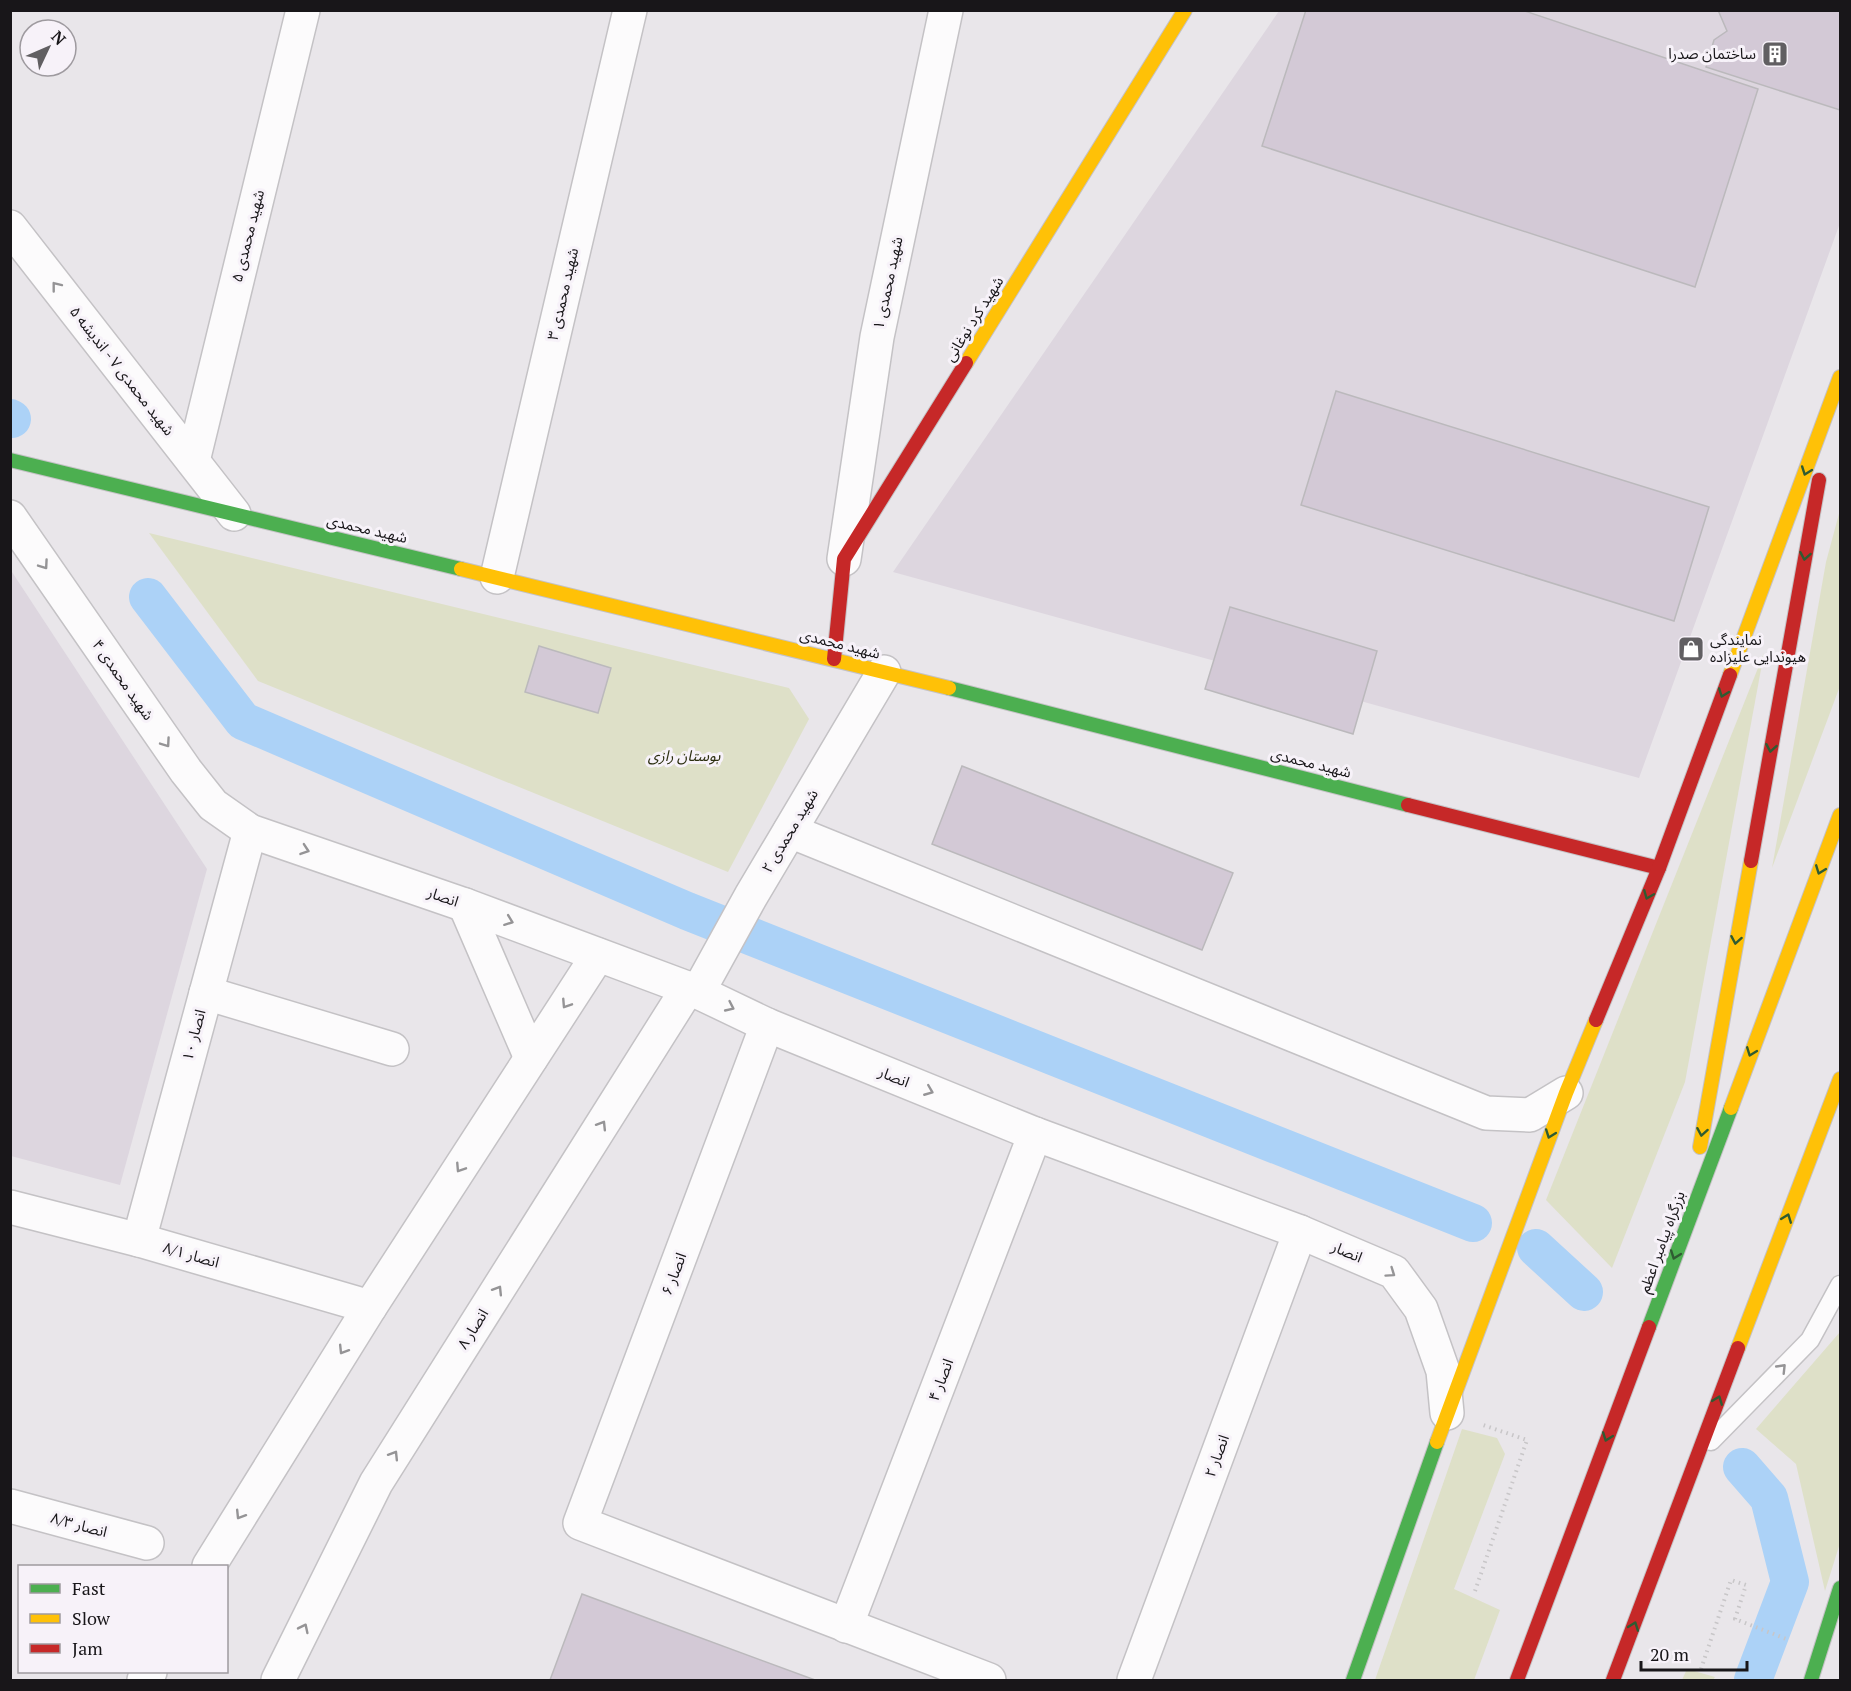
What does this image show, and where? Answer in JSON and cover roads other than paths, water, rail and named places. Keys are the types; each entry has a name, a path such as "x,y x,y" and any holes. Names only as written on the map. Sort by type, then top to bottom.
{"main road":[{"name":"شهید کرد نوغانی","path":"834,659 844,559 1185,10"},
{"path":"1353,1680 1447,1413 1566,1093 1659,868 1840,377"},
{"path":"1685,1227 1834,395"},
{"name":"شهید محمدی","path":"10,460 834,659 1659,868"},
{"name":"بزرگراه پیامبر اعظم","path":"1517,1680 1840,815"},
{"path":"1613,1680 1840,1079"},
{"path":"1811,1680 1840,1588"}],"street":[{"name":"شهید محمدی ۵","path":"193,461 303,10"},
{"name":"شهید محمدی ۳","path":"497,577 630,10"},
{"name":"شهید محمدی ۱","path":"844,559 877,337 946,10"},
{"name":"شهید محمدی ۷ - اندیشه ۵","path":"10,227 234,514"},
{"name":"شهید محمدی ۴","path":"10,517 186,771 213,805 250,831"},
{"name":"شهید محمدی ۲","path":"693,990 719,954 884,672"},
{"name":"انصار","path":"250,831 465,905 693,990 768,1025 1035,1134 1300,1232 1394,1272 1421,1309 1443,1371 1447,1413"},
{"name":"انصار ۱۰","path":"138,1240 250,831"},
{"path":"790,831 1486,1113 1530,1115 1566,1093"},
{"path":"465,905 531,1058"},
{"path":"210,1565 370,1307 598,955"},
{"name":"انصار ۸","path":"278,1680 376,1483 693,990"},
{"path":"206,993 392,1049"},
{"name":"انصار ۶","path":"768,1025 580,1523 846,1626"},
{"name":"انصار ۴","path":"846,1626 1035,1134"},
{"name":"انصار ۸/۱","path":"10,1207 138,1240 370,1307"},
{"name":"انصار ۲","path":"1134,1680 1300,1232"},
{"name":"انصار ۸/۳","path":"10,1506 147,1543"},
{"path":"846,1626 989,1680"}],"lane":[{"path":"1697,1455 1810,1340 1840,1285"}],"waterway":[{"path":"148,597 243,721 687,911 1473,1223"},
{"path":"1536,1248 1584,1292"},
{"path":"1742,1467 1769,1498 1790,1582 1753,1680"}],"place":[{"name":"ساختمان صدرا","path":"1775,54"},
{"name":"نمایندگی هیوندایی علیزاده","path":"1691,649"}],"park label":[{"name":"بوستان رازی","path":"684,756"}]}
